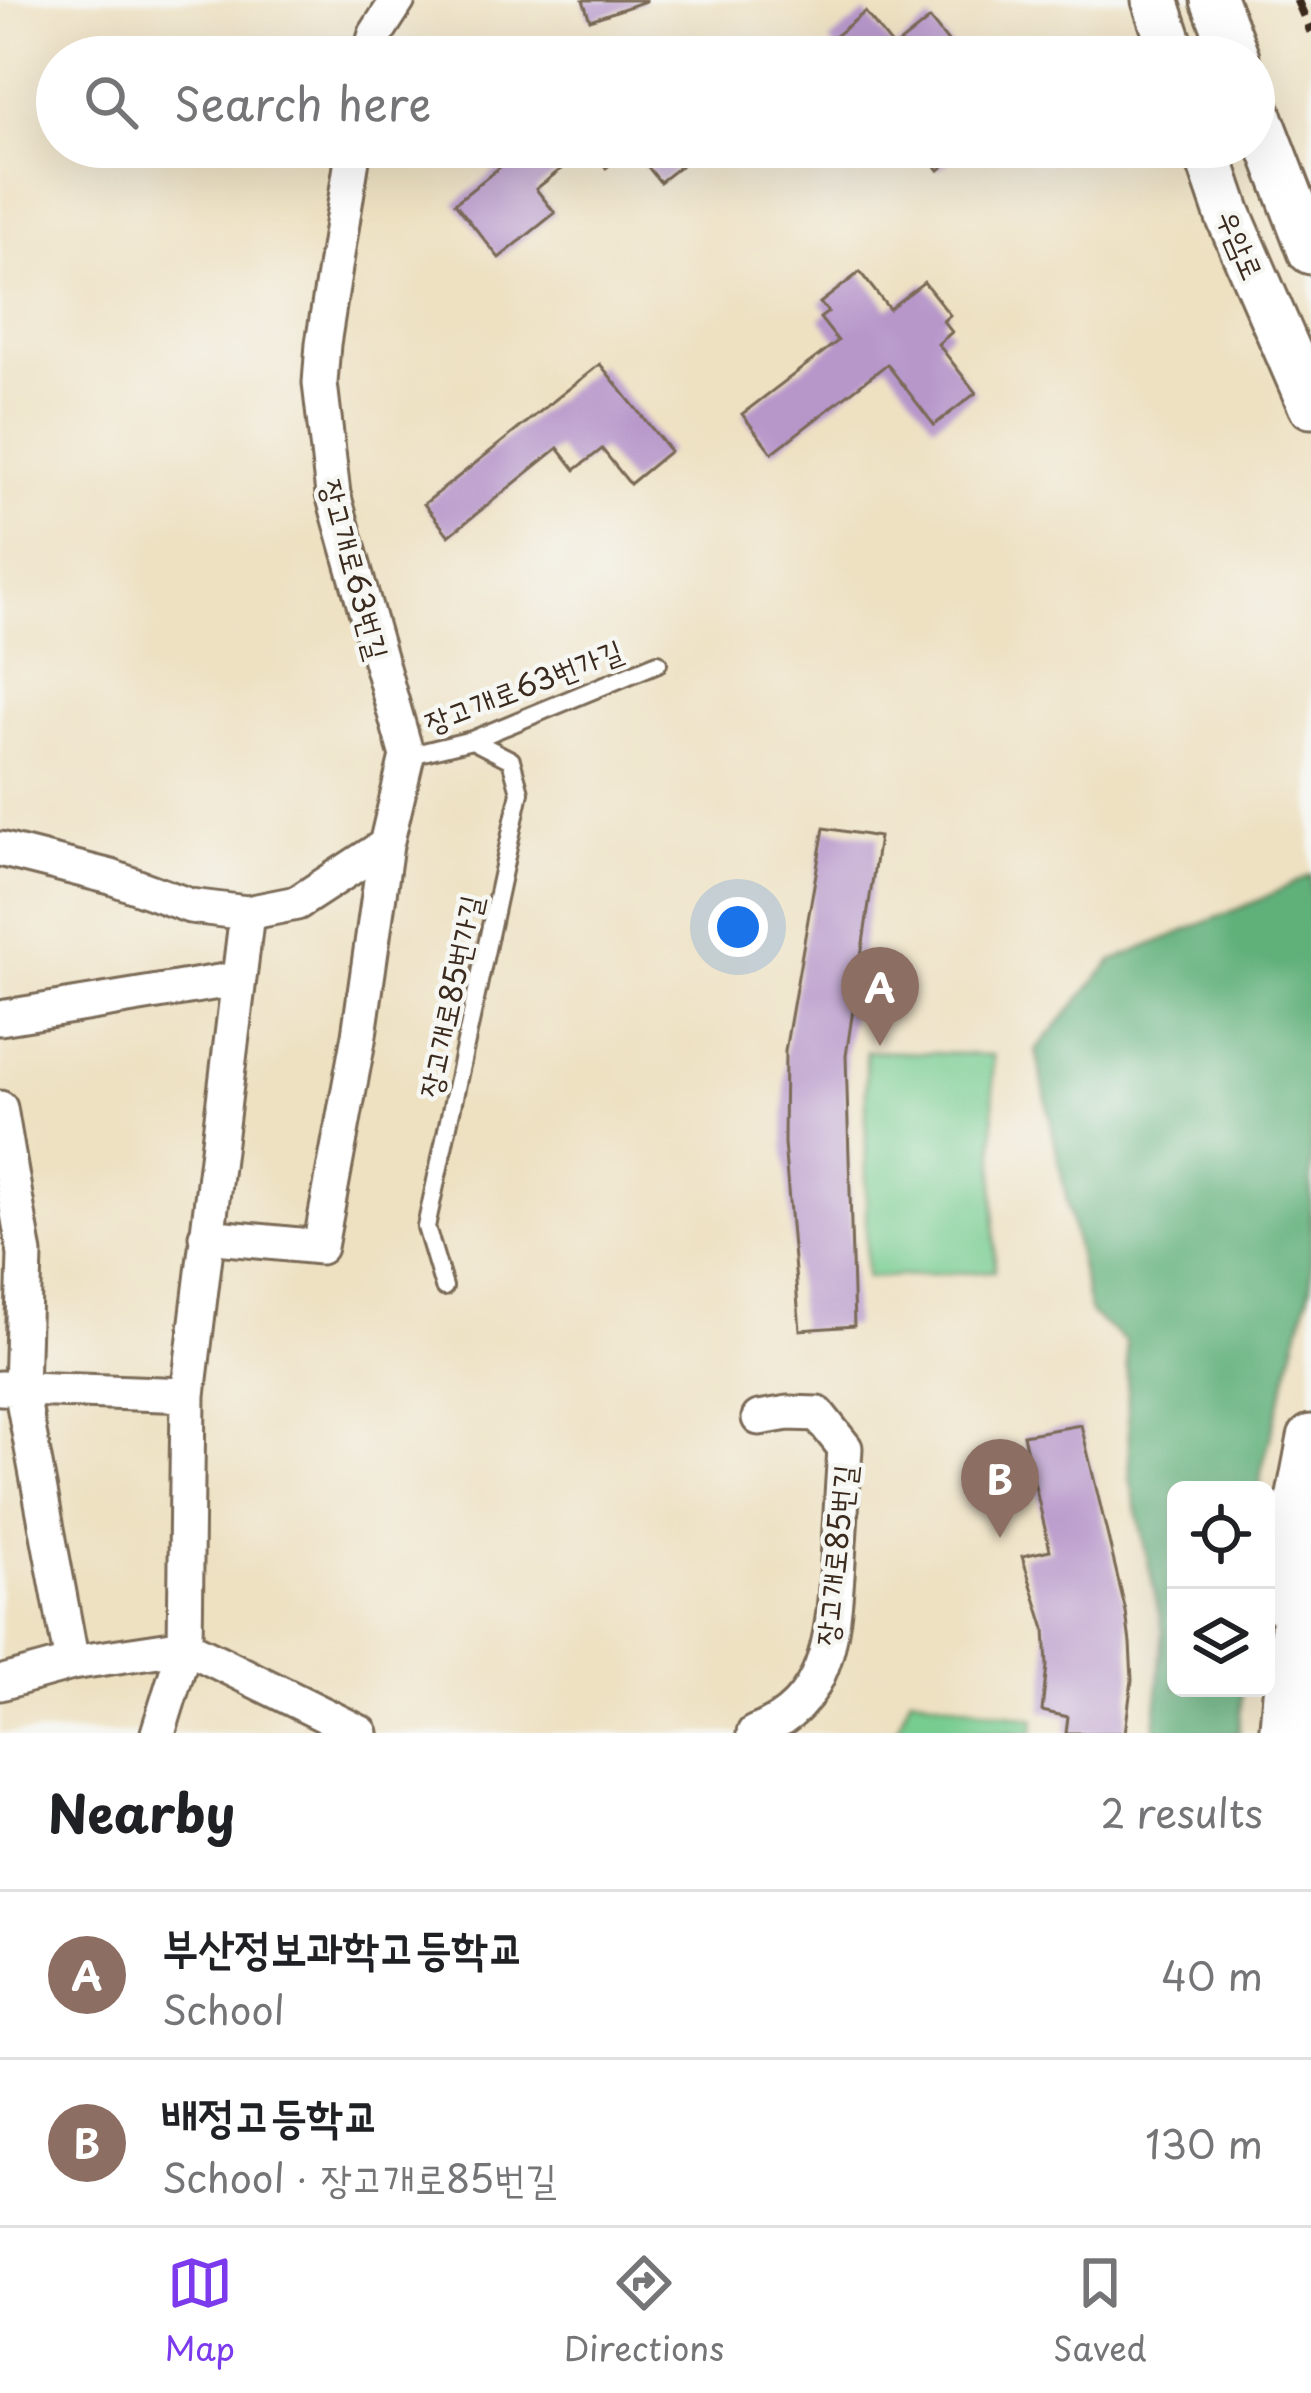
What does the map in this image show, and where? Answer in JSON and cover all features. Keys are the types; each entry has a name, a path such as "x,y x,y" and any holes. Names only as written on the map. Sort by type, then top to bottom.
{"highway":[{"path":"1290,1733 1311,1564"}],"main road":[{"path":"1155,0 1167,36"},
{"path":"1214,0 1228,36"},
{"name":"우암로","path":"1275,158 1310,248"},
{"name":"우암로","path":"1212,168 1311,405"},
{"path":"1269,1733 1276,1626 1311,1438"}],"street":[{"path":"375,36 398,0"},
{"name":"장고개로63번길","path":"206,1236 320,1247 359,1035 386,845 407,756 333,494 320,383 351,168"},
{"path":"0,849 111,877 190,906 247,913 297,902 386,845"},
{"path":"158,1733 185,1646 188,1395 247,913"},
{"path":"0,1018 237,979"},
{"path":"0,1108 25,1254 10,1388 72,1664"},
{"path":"10,1388 188,1395"},
{"name":"장고개로85번길","path":"754,1733 797,1708 820,1676 834,1624 845,1448 818,1414 759,1418"},
{"path":"0,1683 72,1664 185,1646 362,1733"}],"lane":[{"name":"장고개로63번가길","path":"407,756 472,740 658,663"},
{"name":"장고개로85번가길","path":"444,1287 426,1226 520,792 511,760 472,740"}],"green space":[{"path":"1311,875 1311,1285 1260,1481 1167,1481 1167,1697 1241,1697 1239,1733 1155,1733 1163,1631 1130,1478 1126,1342 1090,1313 1036,1050 1112,961"},
{"path":"866,1051 993,1055 995,1271 866,1278"},
{"path":"911,1696 1035,1719 1033,1733 892,1733"}],"building":[{"path":"583,0 646,0 646,1 590,20"},
{"path":"865,12 884,36 835,36"},
{"path":"930,19 944,36 909,36"},
{"path":"499,168 562,168 536,189 555,213 499,258 455,203"},
{"path":"649,168 678,168 660,182"},
{"path":"860,272 889,309 924,282 950,315 943,321 952,332 938,344 976,393 934,425 887,364 772,453 742,414 838,341 820,318 828,312 820,303"},
{"path":"600,364 670,451 630,484 602,449 575,470 558,448 449,536 424,504"},
{"path":"824,828 879,837 846,1056 854,1326 800,1330 784,1143 785,1051"},
{"path":"1081,1425 1126,1612 1132,1680 1125,1733 1066,1733 1068,1717 1042,1711 1045,1629 1022,1556 1050,1550 1023,1435"}],"railway":[{"path":"1297,0 1311,32"}],"place":[{"name":"부산정보과학고등학교","path":"880,1046"},
{"name":"배정고등학교","path":"1000,1538"}]}
